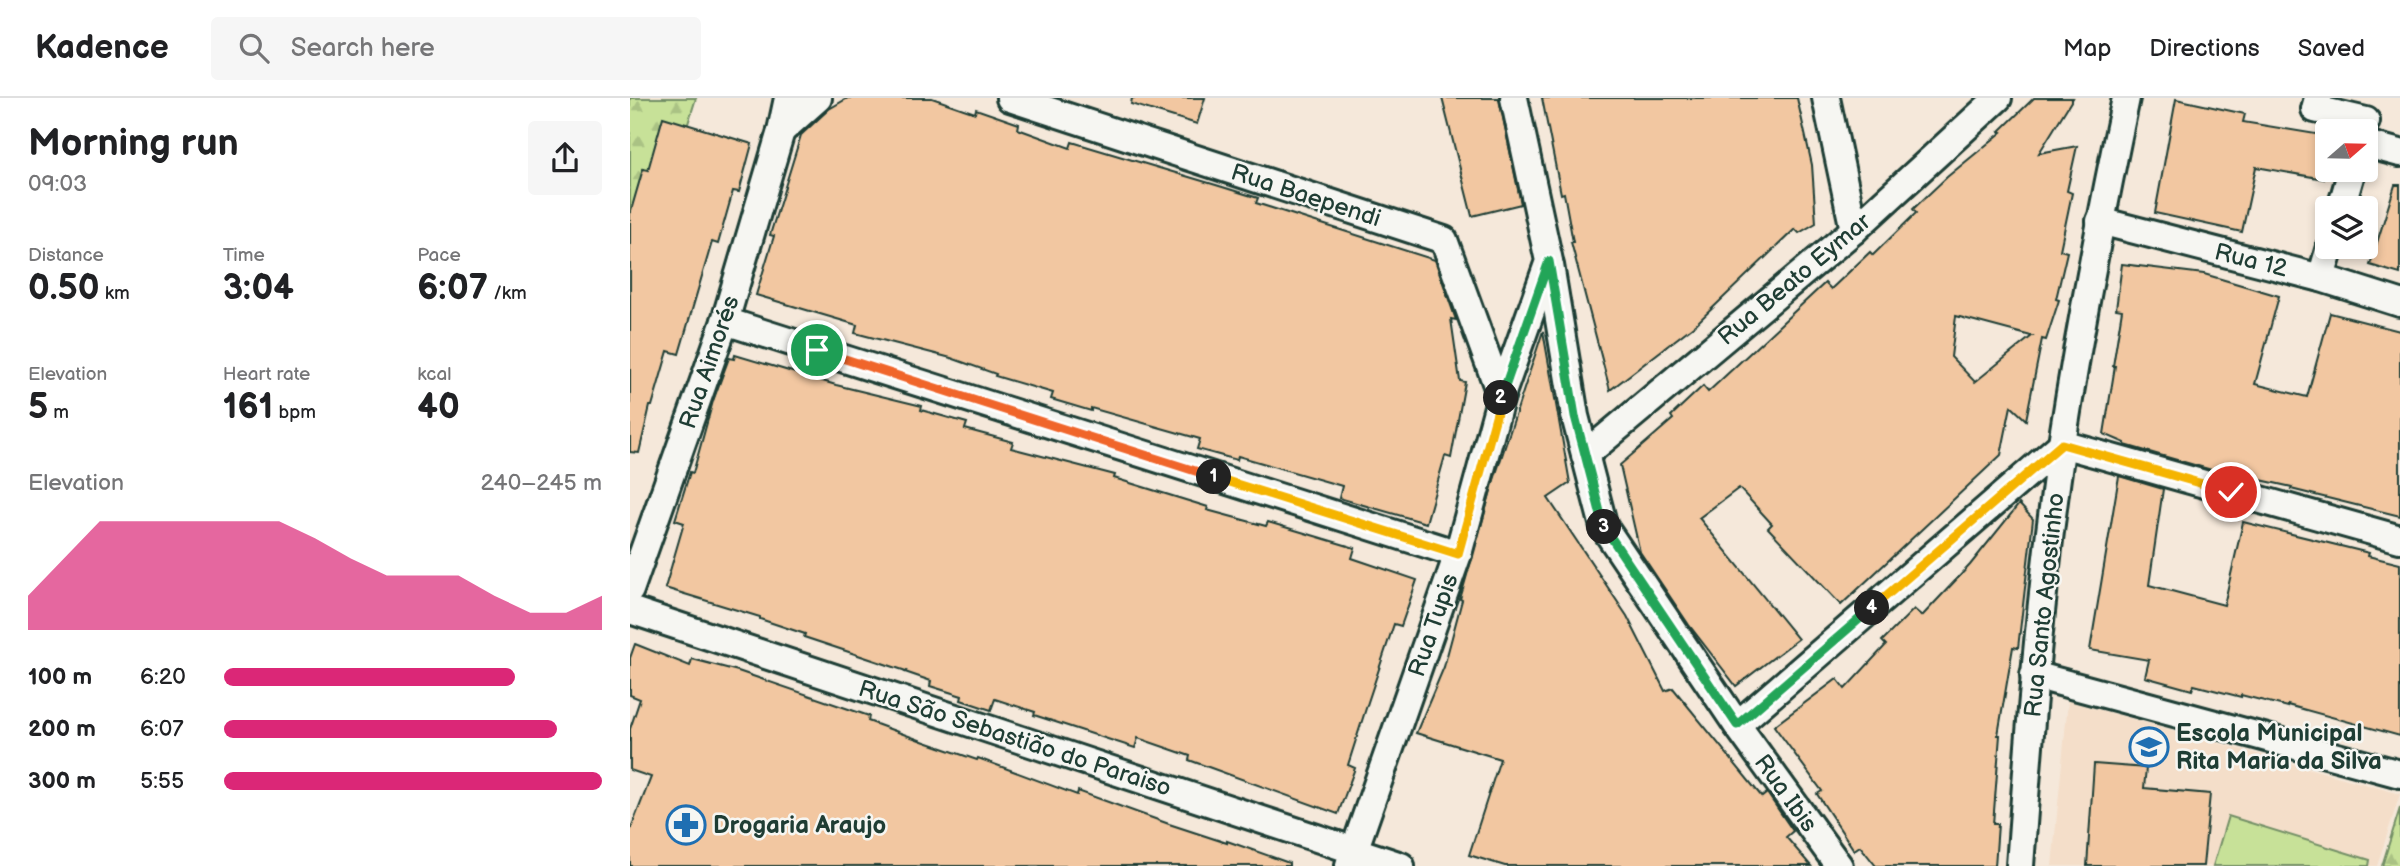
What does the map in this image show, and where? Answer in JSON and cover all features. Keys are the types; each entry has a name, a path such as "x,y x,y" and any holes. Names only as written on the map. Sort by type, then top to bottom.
{"street":[{"name":"Rua Aimorés","path":"630,590 725,321 781,131 788,98"},
{"path":"781,131 817,98"},
{"name":"Rua Baependi","path":"1010,98 1444,240 1501,396"},
{"path":"1514,98 1549,261"},
{"path":"1826,98 1854,230"},
{"name":"Rua Beato Eymar","path":"1585,455 1854,230 1998,98"},
{"name":"Rua Santo Agostinho","path":"2020,866 2034,675 2062,444 2100,221 2126,98"},
{"path":"2318,98 2315,109 2350,119"},
{"path":"2378,134 2400,153"},
{"name":"Rua 12","path":"2100,221 2321,278 2400,303"},
{"path":"2321,278 2327,259"},
{"name":"Rua Tupis","path":"1351,858 1458,554 1501,396 1549,261"},
{"name":"Rua Ibis","path":"1549,261 1575,416 1604,527 1737,725 1839,866"},
{"path":"725,321 1458,554"},
{"path":"1737,725 2062,444 2400,539"},
{"name":"Rua São Sebastião do Paraiso","path":"630,610 1351,858 1401,866"},
{"path":"2034,675 2400,774"}],"shaded area":[{"name":"Escola Municipal Rita Maria da Silva","path":"2068,701 2400,794 2377,866 2052,866"}],"green space":[{"path":"630,98 696,98 681,146 630,239"},
{"path":"2400,808 2400,866 2382,866"},
{"path":"2228,816 2370,860 2369,866 2213,866"}],"building":[{"path":"848,98 932,98 975,113 976,109 1019,124 1018,129 1070,148 1072,142 1216,185 1258,198 1256,203 1435,260 1456,320 1451,319 1460,381 1465,382 1451,458 1445,456 1426,523 1339,498 1342,486 1238,456 1237,460 1197,449 1200,439 1051,399 1053,393 995,376 996,374 951,358 855,333 857,325 756,295 774,236 770,235 801,135 829,109"},
{"path":"1132,98 1205,98 1197,124 1131,104"},
{"path":"1442,98 1499,98 1521,204 1472,216"},
{"path":"1542,98 1797,98 1812,165 1816,223 1799,233 1795,229 1696,324 1610,390 1571,242 1564,193 1561,194"},
{"path":"2034,98 2073,98 2039,153 2077,146 2067,191 2072,193 2060,250 2067,252 2056,299 2059,300 2046,340 2042,339 2026,420 2011,406 2001,455 1841,605 1768,528 1772,524 1739,488 1699,518 1798,639 1736,686 1689,625 1640,552 1620,465 1673,419 1671,416 1703,386 1708,392 1825,283 1831,289 1870,252 1873,255 1916,213 1913,209 2002,132 2000,131","holes":["1956,316 2032,336 1975,382 1951,357"]},
{"path":"2176,99 2245,114 2243,122 2315,134 2315,177 2256,167 2242,232 2155,213"},
{"path":"663,117 752,144 739,192 733,191 718,244 712,242 679,354 668,351 650,406 639,453 630,452 630,214 643,169 648,170"},
{"path":"2395,185 2400,185 2400,274 2370,265 2372,259 2378,259 2378,239"},
{"path":"2122,264 2204,274 2279,296 2255,384 2307,397 2330,313 2400,331 2400,516 2291,489 2292,487 2229,475 2125,445 2104,434 2122,310 2116,309"},
{"path":"1543,331 1570,483 1548,498 1627,616 1665,691 1673,688 1762,797 1767,793 1793,831 1786,837 1811,866 1505,866 1469,855 1500,759 1416,733 1444,667 1462,600 1460,599 1494,480"},
{"path":"735,355 836,385 922,406 921,410 967,423 965,429 1013,442 1011,448 1115,475 1114,478 1208,507 1207,510 1266,526 1268,522 1355,548 1352,558 1417,580 1401,626 1394,624 1348,765 1355,768 1338,814 1189,760 1190,756 1138,738 1135,748 1034,715 1035,712 995,699 991,710 961,700 962,696 930,686 931,681 906,671 804,637 805,634 760,617 665,588 684,523 675,520 690,472 693,473 713,401 729,358 734,359"},
{"path":"2119,476 2163,489 2149,585 2224,605 2243,522 2369,553 2368,556 2400,564 2400,736 2288,705 2194,685 2192,690 2145,677 2149,660 2090,650"},
{"path":"2019,504 2033,519 2018,648 2013,647 1998,735 1993,824 1998,824 1995,866 1876,866 1860,846 1854,850 1817,794 1822,791 1774,726 1837,679 1845,689 1886,645 1882,641 1914,609 1922,616 1970,565"},
{"path":"635,644 690,666 692,659 738,671 869,716 868,721 925,742 977,760 978,758 1077,795 1078,791 1169,824 1227,841 1289,863 1289,866 630,866 630,831 651,777 630,770 630,729 640,699 630,695 630,658"},
{"path":"2094,764 2146,768 2144,788 2210,794 2203,866 2087,866"}],"place":[{"name":"Escola Municipal Rita Maria da Silva","path":"2149,747"},
{"name":"Drogaria Araujo","path":"686,825"}],"route":[{"path":"817,350 1458,554 1501,396 1549,261 1575,416 1604,527 1737,725 2062,444 2231,492"}]}
